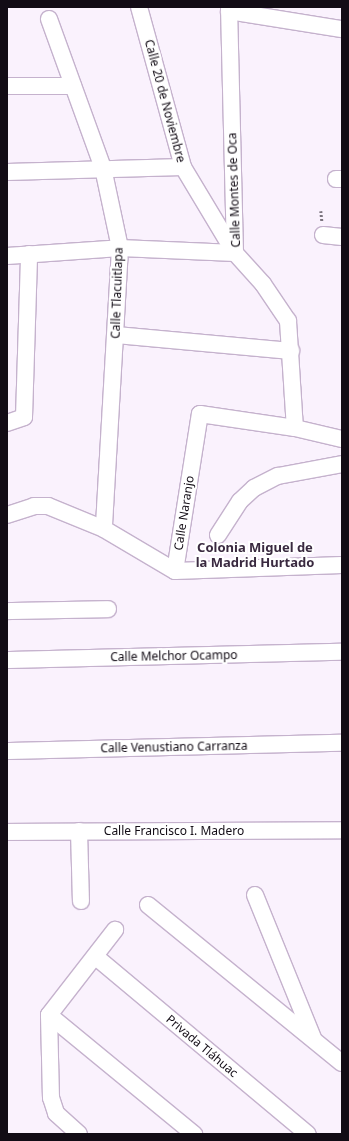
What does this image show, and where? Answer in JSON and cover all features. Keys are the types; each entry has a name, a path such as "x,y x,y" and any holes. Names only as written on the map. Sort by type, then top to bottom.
{"street":[{"name":"Calle 20 de Noviembre","path":"139,7 183,167 235,253"},
{"path":"229,9 342,29"},
{"name":"Calle Montes de Oca","path":"229,9 235,253 263,284 288,321 295,428"},
{"name":"Calle Tlacuitlapa","path":"49,19 103,168 120,248 104,529"},
{"path":"7,86 73,86"},
{"path":"7,172 103,168 183,167"},
{"path":"323,235 342,237"},
{"path":"7,256 120,248 235,253"},
{"path":"7,423 24,417 29,254"},
{"path":"116,335 291,351"},
{"name":"Calle Naranjo","path":"7,515 34,506 48,506 104,529 175,571 200,414 295,428 342,439"},
{"path":"218,535 240,500 254,488 278,476 342,464"},
{"path":"175,571 342,565"},
{"path":"7,611 108,609"},
{"name":"Calle Melchor Ocampo","path":"7,660 342,652"},
{"name":"Calle Venustiano Carranza","path":"7,751 342,743"},
{"name":"Calle Francisco I. Madero","path":"7,832 342,830"},
{"path":"79,831 81,901"},
{"path":"255,895 314,1040"},
{"path":"148,904 342,1063"},
{"path":"77,1133 56,1113 51,1098 49,1015 96,957 115,930"},
{"name":"Privada Tláhuac","path":"96,957 308,1134"},
{"path":"49,1015 194,1134"}],"district":[{"name":"Colonia Miguel de la Madrid Hurtado","path":"255,556"}]}
